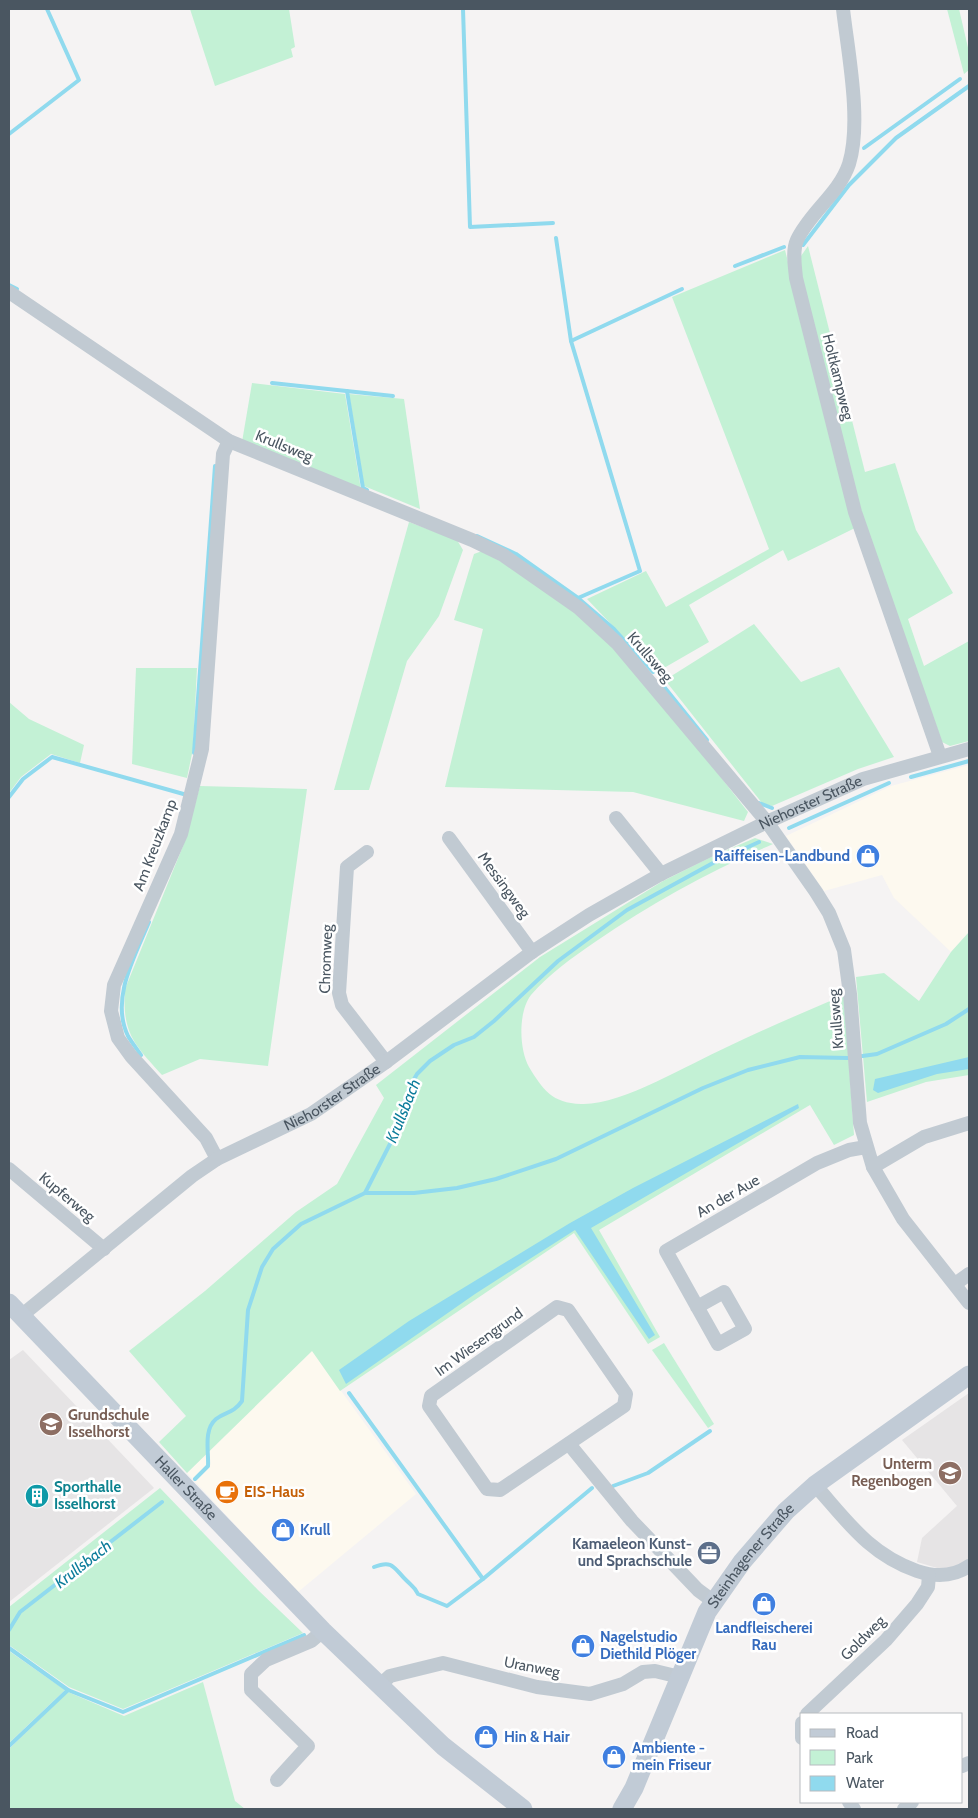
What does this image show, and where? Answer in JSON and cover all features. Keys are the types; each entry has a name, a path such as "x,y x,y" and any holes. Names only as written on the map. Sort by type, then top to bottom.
{"street":[{"name":"Holtkampweg","path":"843,9 854,113 852,148 849,164 842,180 797,241 794,256 796,278 855,512 940,756"},
{"name":"Krullsweg","path":"9,292 229,442 495,551 579,608 617,643 767,822 829,913 844,950 856,1063 860,1123 866,1146 874,1167 903,1219 969,1303"},
{"name":"Am Kreuzkamp","path":"217,1159 206,1138 131,1056 118,1038 111,1011 114,986 177,843 202,749 223,454 229,442"},
{"name":"Niehorster Straße","path":"13,1314 104,1249 192,1176 217,1159 311,1114 386,1062 532,952 589,915 661,874 767,822 863,779 940,756 969,750"},
{"path":"616,818 661,874"},
{"name":"Messingweg","path":"449,838 532,952"},
{"name":"Chromweg","path":"367,852 347,867 339,993 342,1005 386,1062"},
{"path":"874,1167 924,1137 969,1123"},
{"name":"An der Aue","path":"697,1307 666,1251 817,1163 849,1150 866,1146"},
{"name":"Kupferweg","path":"9,1169 104,1249"},
{"path":"955,1284 969,1274"},
{"name":"Im Wiesengrund","path":"557,1307 568,1310 626,1394 624,1406 569,1444 500,1490 487,1489 429,1406 431,1396 557,1307"},
{"name":"Haller Straße","path":"13,1314 322,1631 443,1746 524,1809"},
{"name":"Steinhagener Straße","path":"622,1809 634,1788 713,1601 742,1562 786,1511 815,1484 969,1375"},
{"path":"569,1444 632,1521 698,1590 713,1601"},
{"path":"815,1484 860,1537 877,1552 899,1565 929,1575 946,1576 969,1566"},
{"name":"Goldweg","path":"808,1713 886,1640 917,1604 928,1587 929,1575"},
{"path":"277,1780 308,1746 251,1690 251,1674 266,1660 311,1641 322,1631"},
{"name":"Uranweg","path":"379,1686 390,1676 443,1663 537,1687 590,1694 622,1684 643,1672 655,1670 680,1678"}],"shaded area":[{"path":"969,765 969,932 951,952 894,898 882,875 824,891 786,836 891,786"},
{"name":"Grundschule Isselhorst","path":"23,1350 154,1488 9,1602 9,1360"},
{"path":"312,1351 416,1494 298,1592 187,1473"},
{"name":"Unterm Regenbogen","path":"969,1393 969,1561 951,1568 937,1568 917,1562 922,1538 957,1506 902,1440"}],"green space":[{"path":"190,9 289,9 295,47 291,49 293,57 215,86"},
{"path":"947,9 959,9 969,52 969,70 964,74"},
{"path":"808,246 865,472 895,463 916,530 953,593 908,619 924,666 969,641 969,741 950,746 942,742 861,512 801,277 801,256"},
{"path":"785,250 855,528 788,561 783,550 689,605 709,642 657,672 587,599 646,571 666,607 769,549 672,297"},
{"path":"252,383 345,394 361,490 242,442"},
{"path":"349,394 404,399 420,509 364,486"},
{"path":"409,522 457,540 463,550 439,616 407,661 369,790 334,790"},
{"path":"482,551 544,588 577,613 601,635 667,709 748,812 744,821 633,792 445,787 483,629 454,620 474,554"},
{"path":"754,624 801,682 839,667 894,757 858,769 772,806 762,803 665,680"},
{"path":"136,668 197,668 193,749 187,778 132,764"},
{"path":"9,702 29,719 84,745 80,763 51,754 21,777 9,793"},
{"path":"200,786 307,789 268,1066 200,1059 162,1075 144,1055 132,1037 126,1017 125,989 183,846"},
{"path":"755,838 773,844 726,865 659,901 587,948 546,980 531,995 524,1011 521,1031 523,1051 529,1067 549,1094 571,1103 597,1103 654,1083 742,1040 844,995 854,1135 834,1145 810,1105 599,1230 660,1337 648,1344 574,1233 340,1391 312,1351 187,1473 159,1442 186,1416 129,1351 205,1291 296,1212 337,1184 384,1098 376,1085 540,957 663,881"},
{"path":"969,932 969,1075 926,1082 867,1102 856,977 884,973 919,1001 951,952"},
{"path":"664,1343 714,1424 708,1428 652,1350"},
{"path":"160,1488 258,1590 303,1633 123,1709 69,1687 9,1645 9,1607"},
{"path":"9,1651 65,1690 9,1743"},
{"path":"203,1682 235,1801 245,1809 9,1809 9,1749 68,1692 124,1716"}],"water":[{"path":"969,1057 969,1069 937,1074 878,1093 873,1090 875,1079"},
{"path":"798,1104 799,1108 591,1228 655,1335 649,1339 575,1230 475,1294 346,1384 339,1370 409,1321 570,1223 633,1188"}],"waterway":[{"path":"9,134 79,80 47,9"},
{"path":"463,9 470,227 553,223"},
{"path":"864,148 960,79"},
{"path":"803,245 849,185 896,138 969,86"},
{"path":"556,238 571,341 640,571 578,598"},
{"path":"735,266 784,247"},
{"path":"9,285 17,289"},
{"path":"571,341 682,289"},
{"path":"272,383 393,396"},
{"path":"347,391 363,488 367,490"},
{"path":"194,753 215,466"},
{"path":"477,536 516,554 578,598 614,629 653,672"},
{"path":"661,683 707,740"},
{"path":"9,797 23,779 52,757 187,795"},
{"path":"911,777 969,761"},
{"path":"789,828 889,783"},
{"path":"759,803 772,808"},
{"name":"Krullsbach","path":"195,1479 208,1466 208,1435 212,1424 220,1416 236,1408 242,1401 248,1310 262,1267 273,1249 301,1224 365,1193 392,1140 409,1088 417,1074 430,1061 454,1045 474,1037 494,1021 558,961 627,910 713,863 759,842"},
{"path":"141,1055 128,1036 123,1022 122,1007 126,978 149,922"},
{"path":"365,1193 414,1193 457,1188 496,1179 556,1159 703,1088 748,1070 800,1057 848,1058 877,1054 946,1024 969,1009"},
{"path":"349,1393 483,1579 592,1488"},
{"path":"613,1486 648,1473 710,1431"},
{"name":"Krullsbach","path":"9,1630 20,1612 162,1502"},
{"path":"374,1567 386,1564 393,1566 415,1588 418,1594 447,1606 483,1579"},
{"path":"9,1648 68,1690 123,1712 304,1635"},
{"path":"9,1746 68,1690"}],"place":[{"name":"Raiffeisen-Landbund","path":"868,856"},
{"name":"Grundschule Isselhorst","path":"51,1424"},
{"name":"Unterm Regenbogen","path":"950,1473"},
{"name":"EIS-Haus","path":"227,1492"},
{"name":"Sporthalle Isselhorst","path":"37,1496"},
{"name":"Krull","path":"283,1530"},
{"name":"Kamaeleon Kunst- und Sprachschule","path":"709,1553"},
{"name":"Landfleischerei Rau","path":"764,1604"},
{"name":"Nagelstudio Diethild Plöger","path":"583,1646"},
{"name":"Hin & Hair","path":"486,1737"},
{"name":"Ambiente - mein Friseur","path":"614,1757"}]}
